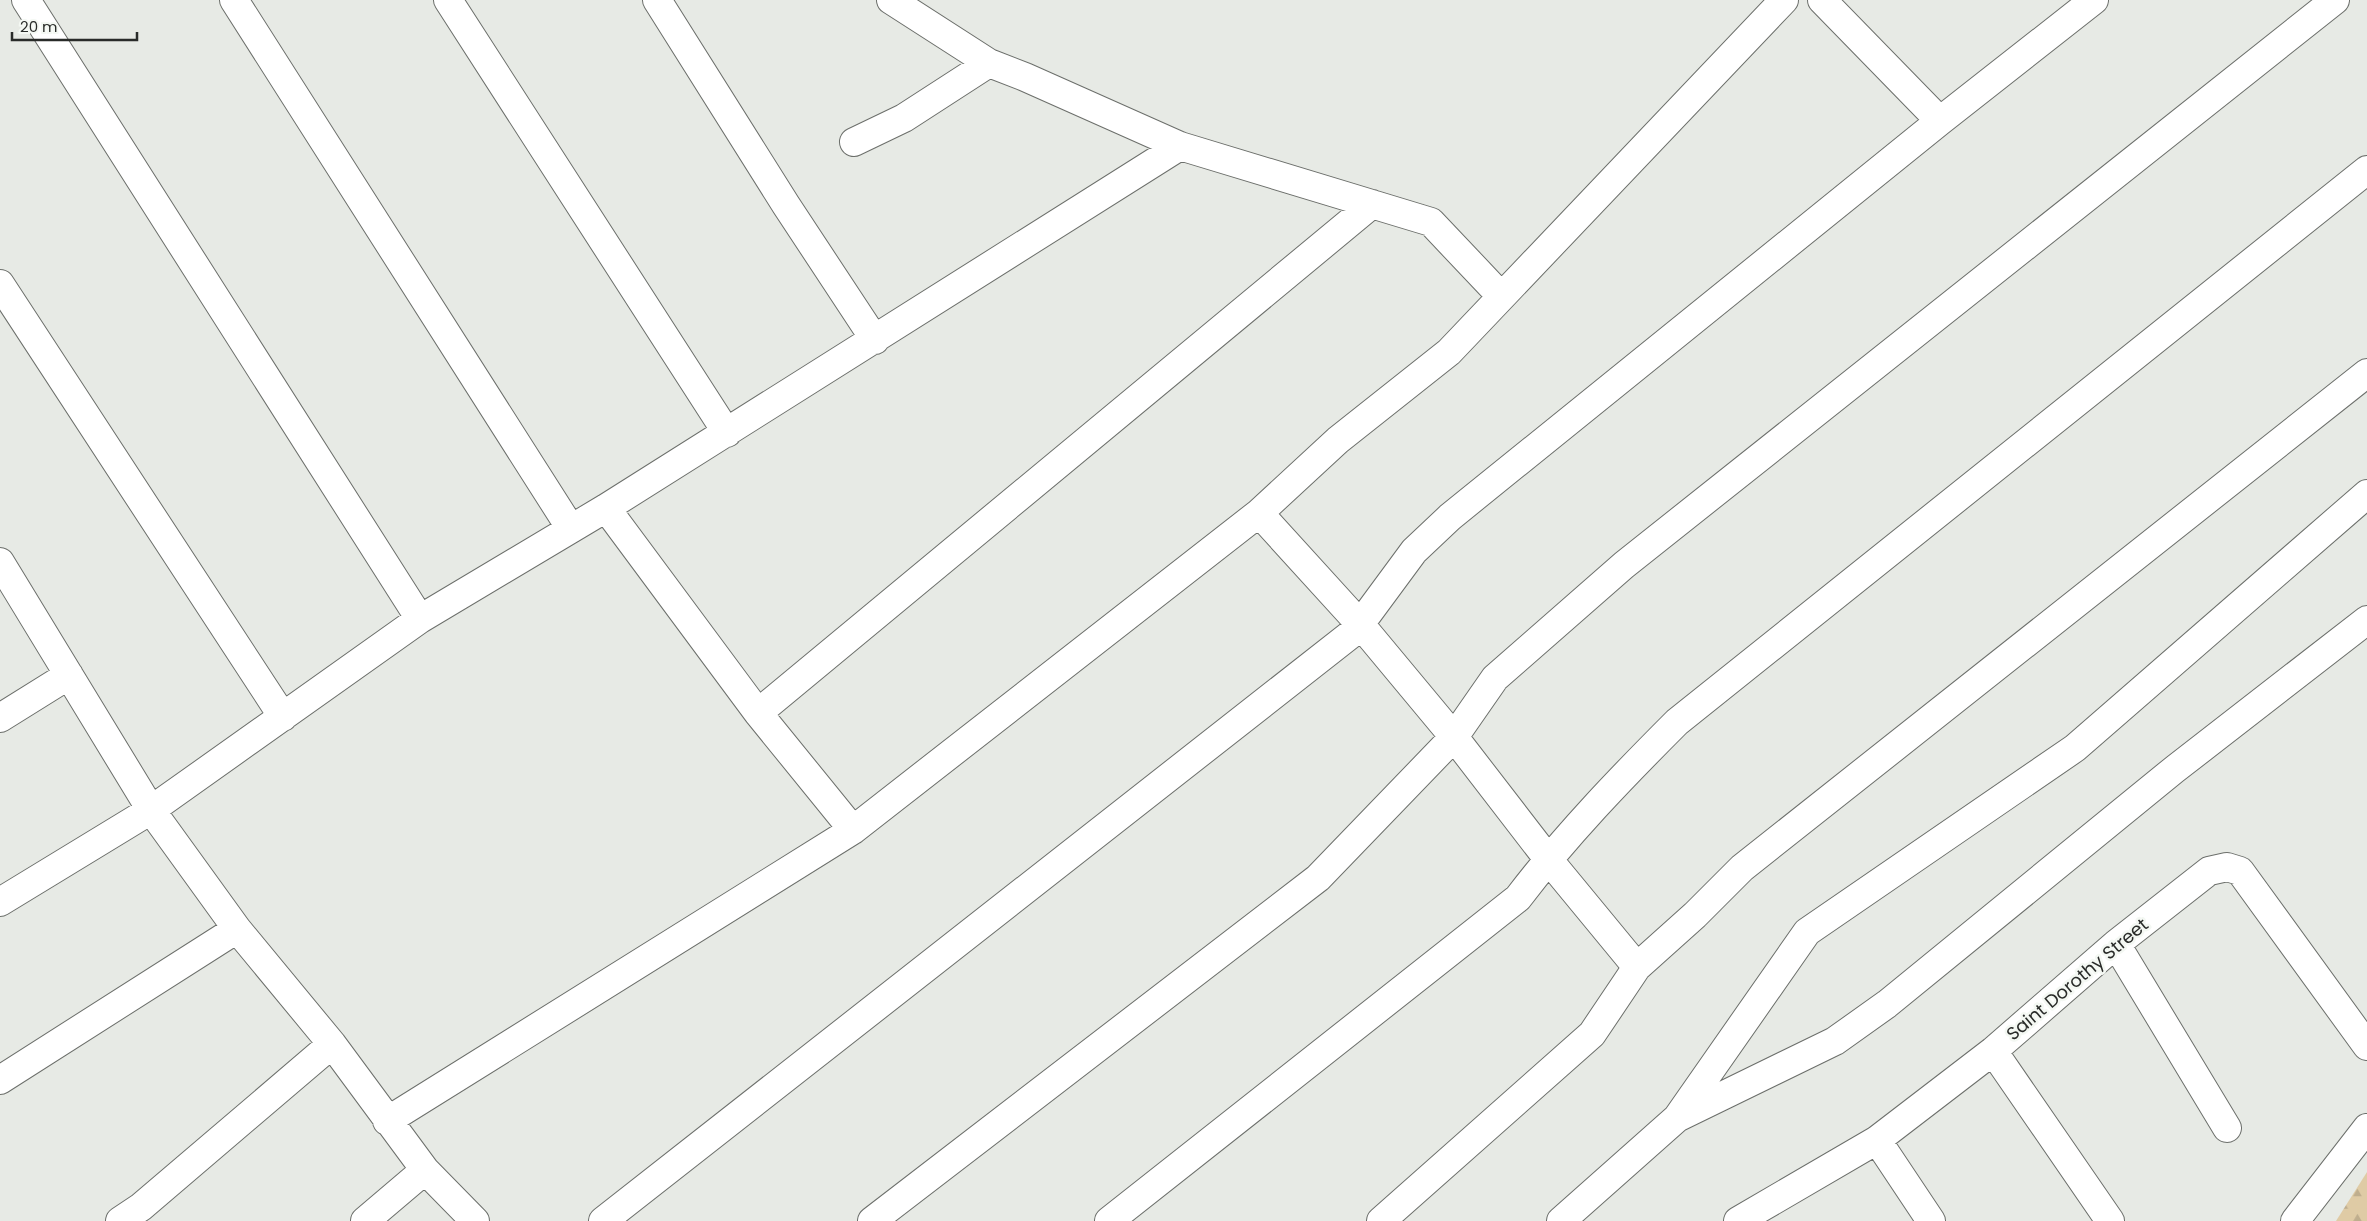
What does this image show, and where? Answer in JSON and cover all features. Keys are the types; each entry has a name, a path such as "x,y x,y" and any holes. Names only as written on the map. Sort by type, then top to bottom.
{"street":[{"path":"26,0 420,619"},
{"path":"234,0 571,529"},
{"path":"448,0 727,433"},
{"path":"657,0 786,205 875,340"},
{"path":"891,0 989,62 1025,76 1180,146 1431,222 1501,296"},
{"path":"387,1121 853,830 1259,513 1338,440 1449,352 1784,0"},
{"path":"1822,0 1940,121"},
{"path":"603,1221 1340,644 1355,631 1414,550 1450,517 1940,121 2094,0"},
{"path":"872,1221 1318,878 1454,737 1495,678 1624,565 2335,0"},
{"path":"854,142 904,118 989,62"},
{"path":"0,902 151,810 420,619 727,433 1180,146"},
{"path":"1109,1221 1518,898 1548,859 1627,772 1677,722 2367,170"},
{"path":"758,713 1372,204"},
{"path":"0,284 283,717"},
{"path":"1381,1221 1592,1034 1637,967 1695,916 1742,868 2367,373"},
{"path":"1561,1221 1677,1118 1808,932 2075,748 2367,494"},
{"path":"606,508 758,713 853,830"},
{"path":"1259,513 1360,624 1454,737 1548,859 1637,967"},
{"path":"0,562 151,810 237,929 332,1044 425,1170 475,1221"},
{"path":"1677,1118 1835,1041 1887,1004 2175,769 2367,620"},
{"path":"0,718 69,674"},
{"name":"Saint Dorothy Street","path":"1740,1220 1877,1140 1993,1050 2116,944 2209,871 2227,867 2240,870 2367,1046"},
{"path":"0,1080 237,929"},
{"path":"2116,944 2227,1128"},
{"path":"120,1221 141,1207 332,1044"},
{"path":"1993,1050 2110,1221"},
{"path":"2295,1221 2367,1128"},
{"path":"1877,1140 1931,1221"},
{"path":"365,1221 425,1170"}],"green space":[{"path":"2367,1172 2367,1221 2336,1221"}]}
